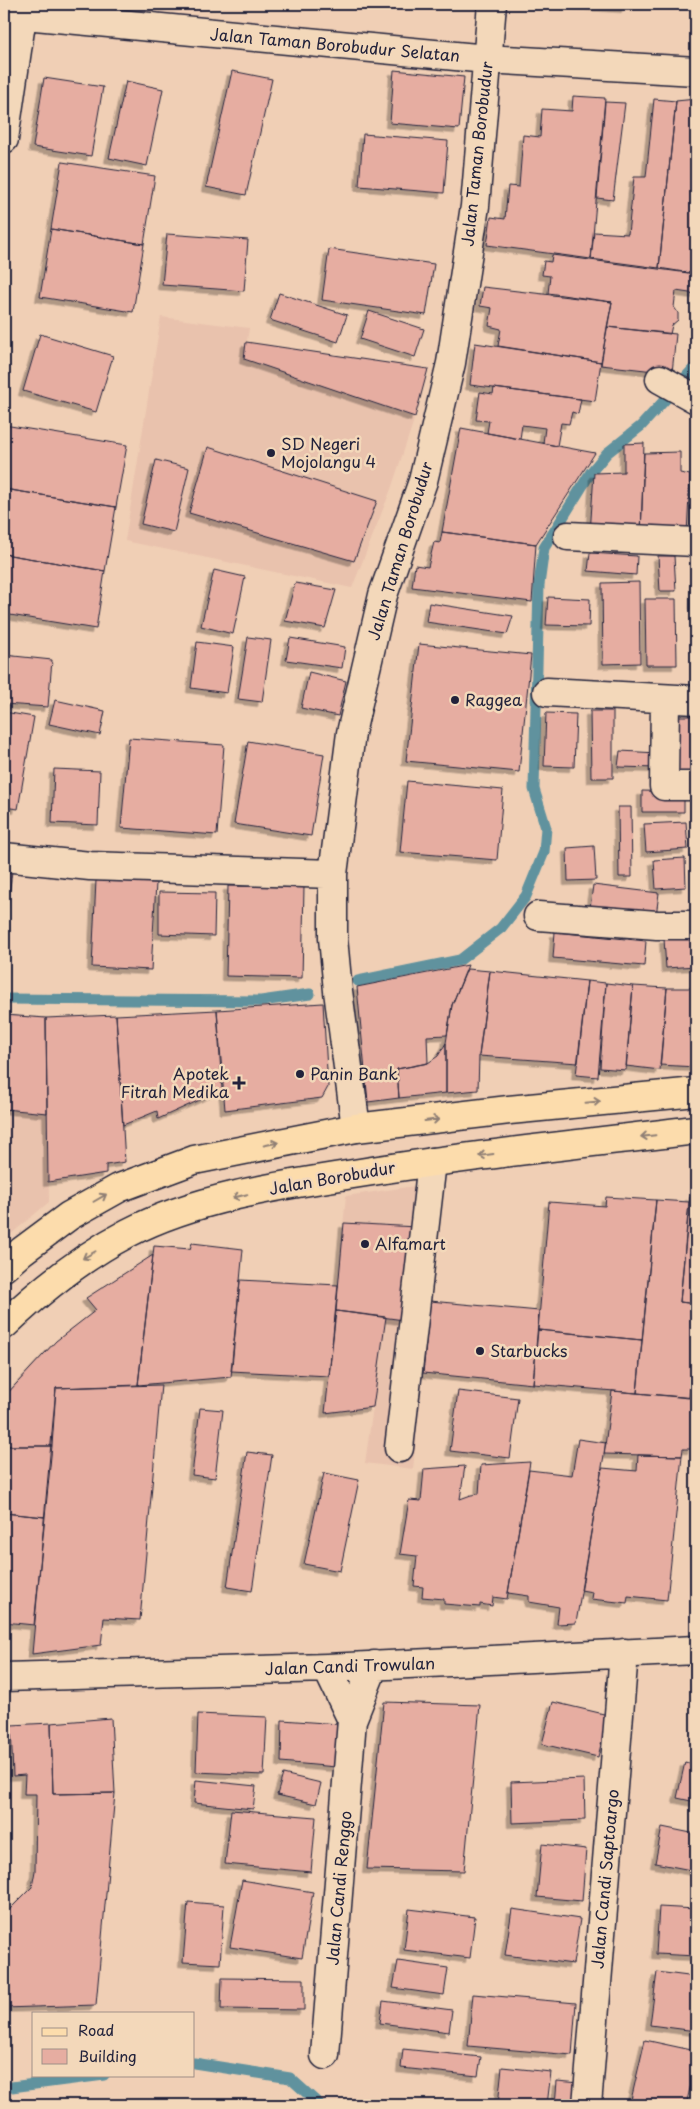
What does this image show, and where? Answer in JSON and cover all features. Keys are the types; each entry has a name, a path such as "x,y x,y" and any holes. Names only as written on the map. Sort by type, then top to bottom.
{"main road":[{"path":"4,1266 68,1216 119,1188 194,1160 356,1128 509,1110 696,1092"},
{"name":"Jalan Borobudur","path":"4,1325 26,1304 83,1258 130,1232 166,1217 208,1203 293,1184 432,1162 696,1130"}],"street":[{"name":"Jalan Taman Borobudur","path":"356,1128 333,938 333,874 351,733 383,595 423,480 450,363 475,206 492,4"},
{"name":"Jalan Taman Borobudur Selatan","path":"13,14 487,59 696,71"},
{"path":"4,139 13,14"},
{"path":"568,536 696,542"},
{"path":"547,692 696,700"},
{"path":"665,699 664,786 696,786"},
{"path":"4,857 90,866 333,874"},
{"path":"538,916 696,926"},
{"path":"399,1448 432,1162"},
{"name":"Jalan Candi Trowulan","path":"4,1677 327,1668 696,1650"},
{"name":"Jalan Candi Saptoargo","path":"587,2105 624,1653"},
{"name":"Jalan Candi Renggo","path":"325,2056 352,1720 374,1666"},
{"path":"327,1668 352,1720"}],"shaded area":[{"name":"SD Negeri Mojolangu 4","path":"161,317 249,328 244,359 415,417 391,489 352,588 125,541"},
{"path":"4,1015 46,1018 49,1202 4,1240"},
{"path":"442,1182 413,1469 365,1463 373,1407 325,1413 346,1196"}],"building":[{"path":"565,4 626,4 626,8"},
{"path":"394,70 464,77 459,129 390,123"},
{"path":"232,71 272,79 246,195 206,187"},
{"path":"44,78 103,87 91,156 33,147"},
{"path":"126,81 163,89 147,166 109,158"},
{"path":"573,96 605,98 591,259 487,245 491,217 505,219 508,186 519,187 523,135 540,137 542,109 572,111"},
{"path":"654,99 676,101 659,268 591,259 594,232 628,234 634,177 646,177"},
{"path":"696,99 696,274 659,268 676,101"},
{"path":"605,102 625,103 613,200 597,198"},
{"path":"363,134 448,141 444,193 359,186"},
{"path":"62,162 155,176 144,244 51,229"},
{"path":"51,229 144,244 133,312 40,297"},
{"path":"167,234 248,240 244,291 162,285"},
{"path":"329,249 434,264 426,315 322,300"},
{"path":"552,255 696,274 696,294 676,291 674,307 678,313 678,320 672,325 670,334 607,327 612,302 548,293 550,276 542,275 544,261 551,262"},
{"path":"483,287 612,302 601,362 498,346 501,329 489,326 492,308 480,306"},
{"path":"279,293 347,315 338,342 270,320"},
{"path":"369,311 424,329 415,357 360,339"},
{"path":"607,327 676,334 672,373 601,365"},
{"path":"40,334 113,356 96,412 23,391"},
{"path":"246,342 428,369 415,417 244,359"},
{"path":"475,343 601,362 595,401 470,385"},
{"path":"494,388 581,399 578,414 572,412 569,424 561,423 557,446 543,443 545,428 522,425 520,439 487,433 489,421 476,420 480,392 493,394"},
{"path":"4,425 127,445 116,507 4,489"},
{"path":"461,428 595,453 536,544 442,532"},
{"path":"644,443 641,535 590,534 594,473 624,472 624,444"},
{"path":"208,447 377,501 354,561 189,513"},
{"path":"680,452 680,473 690,475 687,534 641,535 644,453"},
{"path":"696,453 696,527 693,527"},
{"path":"156,460 189,468 174,532 141,524"},
{"path":"4,489 116,507 105,571 4,554"},
{"path":"442,532 536,544 532,602 412,587 415,565 428,567 434,542 440,543"},
{"path":"695,550 696,605 694,605"},
{"path":"590,553 637,556 636,575 588,571"},
{"path":"4,554 105,571 96,629 4,614"},
{"path":"658,556 674,556 676,591 660,591"},
{"path":"214,570 245,577 233,634 201,626"},
{"path":"639,582 640,663 603,664 602,583"},
{"path":"295,583 336,590 325,628 285,621"},
{"path":"548,597 590,599 589,626 546,625"},
{"path":"645,599 676,599 677,665 646,665"},
{"path":"429,603 513,616 507,634 426,622"},
{"path":"248,637 271,640 262,702 238,699"},
{"path":"290,638 345,647 342,668 286,660"},
{"path":"197,642 234,647 227,693 191,688"},
{"path":"419,644 531,655 519,772 406,761"},
{"path":"4,655 52,660 48,707 4,704"},
{"path":"309,672 346,681 338,716 301,708"},
{"path":"55,700 105,711 100,735 49,724"},
{"path":"590,711 613,711 613,778 591,778"},
{"path":"4,712 34,717 18,809 4,807"},
{"path":"546,713 576,714 574,767 544,766"},
{"path":"671,716 694,716 694,775 671,774"},
{"path":"129,738 224,745 217,835 121,828"},
{"path":"248,741 324,754 311,836 234,824"},
{"path":"620,751 658,753 657,768 618,767"},
{"path":"54,769 100,771 98,825 52,823"},
{"path":"407,781 503,790 497,860 400,852"},
{"path":"642,791 684,792 684,812 642,812"},
{"path":"618,807 631,807 632,877 619,877"},
{"path":"686,822 688,849 646,852 644,824"},
{"path":"594,846 596,880 568,881 567,848"},
{"path":"685,858 686,887 656,889 654,860"},
{"path":"4,870 12,871 4,938"},
{"path":"96,880 156,883 151,970 92,967"},
{"path":"593,885 659,893 656,916 590,908"},
{"path":"228,886 304,887 302,978 226,976"},
{"path":"159,892 215,893 214,936 159,934"},
{"path":"555,932 646,941 644,966 553,958"},
{"path":"696,937 696,966 666,968 664,939"},
{"path":"468,965 452,1005 447,1035 427,1036 428,1063 397,1069 399,1098 368,1102 357,987"},
{"path":"467,969 490,971 479,1056 478,1090 446,1093 446,1043 452,1005"},
{"path":"490,971 587,981 578,1063 479,1056"},
{"path":"587,981 606,983 598,1077 576,1075"},
{"path":"606,983 633,986 626,1070 600,1068"},
{"path":"633,986 667,988 660,1070 626,1066"},
{"path":"667,988 696,988 696,1067 660,1065"},
{"path":"323,1003 328,1087 322,1098 225,1110 217,1010"},
{"path":"217,1010 222,1090 158,1119 157,1111 123,1125 116,1015"},
{"path":"4,1015 46,1018 47,1113 4,1109"},
{"path":"116,1015 125,1162 106,1165 106,1173 48,1182 46,1018"},
{"path":"446,1043 446,1093 399,1098 397,1069 428,1063 438,1056"},
{"path":"690,1196 696,1197 696,1304 680,1302"},
{"path":"606,1197 656,1200 642,1340 538,1330 549,1202 605,1206"},
{"path":"656,1200 689,1202 680,1302 696,1304 689,1398 637,1393"},
{"path":"344,1223 416,1227 404,1320 336,1311"},
{"path":"192,1243 243,1249 231,1377 138,1385 154,1246 190,1249"},
{"path":"153,1255 138,1385 56,1388 52,1446 4,1446 4,1397 56,1341 96,1310 86,1298"},
{"path":"240,1280 338,1285 329,1376 231,1371"},
{"name":"Starbucks","path":"430,1301 539,1311 533,1384 423,1373"},
{"path":"336,1311 386,1317 373,1407 325,1413"},
{"path":"538,1330 642,1340 637,1393 533,1384"},
{"path":"161,1385 140,1620 104,1618 101,1645 32,1654 56,1388"},
{"path":"458,1391 518,1398 510,1458 450,1451"},
{"path":"612,1391 696,1398 692,1449 683,1449 682,1456 604,1454"},
{"path":"200,1408 223,1410 215,1478 192,1475"},
{"path":"578,1439 606,1443 576,1623 557,1624 559,1607 529,1602 529,1596 508,1593 529,1470 572,1475"},
{"path":"4,1446 52,1446 45,1517 4,1513"},
{"path":"247,1452 272,1455 252,1591 227,1587"},
{"path":"638,1455 682,1456 667,1600 628,1596 627,1603 591,1599 592,1592 581,1590 602,1468 637,1471"},
{"path":"530,1462 507,1599 493,1597 492,1606 480,1604 480,1607 444,1604 444,1599 422,1597 423,1587 414,1586 417,1556 400,1554 409,1500 421,1501 424,1469 465,1466 460,1499 479,1494 481,1465"},
{"path":"324,1473 359,1480 340,1571 304,1564"},
{"path":"4,1513 45,1517 34,1625 4,1622"},
{"path":"384,1702 480,1705 464,1871 367,1869"},
{"path":"553,1702 608,1715 598,1757 542,1744"},
{"path":"198,1714 267,1717 264,1775 196,1772"},
{"path":"111,1718 115,1793 53,1794 51,1723"},
{"path":"282,1720 339,1724 336,1767 281,1762"},
{"path":"51,1723 53,1794 115,1793 96,2005 4,2008 4,1915 32,1887 35,1871 36,1794 24,1794 25,1775 13,1776 11,1725"},
{"path":"685,1762 696,1765 696,1802 677,1798"},
{"path":"283,1774 321,1783 316,1804 277,1795"},
{"path":"584,1779 585,1820 512,1823 511,1782"},
{"path":"196,1780 256,1786 253,1809 194,1803"},
{"path":"231,1810 316,1817 311,1872 225,1864"},
{"path":"662,1827 696,1834 696,1871 655,1863"},
{"path":"542,1844 586,1849 582,1901 537,1897"},
{"path":"242,1880 313,1892 302,1958 230,1947"},
{"path":"188,1902 224,1905 220,1964 183,1962"},
{"path":"659,1907 696,1909 696,1956 656,1954"},
{"path":"409,1909 475,1917 470,1958 404,1950"},
{"path":"512,1909 580,1919 573,1964 505,1955"},
{"path":"398,1961 448,1968 444,1995 393,1988"},
{"path":"657,1972 696,1977 696,2031 650,2025"},
{"path":"222,1978 304,1979 304,2010 221,2009"},
{"path":"473,1994 576,2003 572,2055 468,2046"},
{"path":"383,2001 452,2010 449,2032 380,2023"},
{"path":"645,2040 696,2051 696,2063 686,2105 655,2105 631,2100"},
{"path":"403,2049 481,2057 478,2076 401,2068"},
{"path":"502,2067 551,2072 547,2105 498,2105"},
{"path":"557,2081 580,2083 578,2105 555,2105"}],"waterway":[{"path":"358,981 460,960 501,928 526,896 544,852 546,828 534,789 539,585 544,548 591,472 607,453 641,426 696,366"},
{"path":"4,999 261,1001 310,994"},
{"path":"195,2063 290,2078 320,2105"},
{"path":"4,2088 96,2076"}],"place":[{"name":"SD Negeri Mojolangu 4","path":"271,453"},
{"name":"Raggea","path":"455,700"},
{"name":"Panin Bank","path":"300,1074"},
{"name":"Apotek Fitrah Medika","path":"239,1083"},
{"name":"Alfamart","path":"365,1244"},
{"name":"Starbucks","path":"480,1351"}]}
